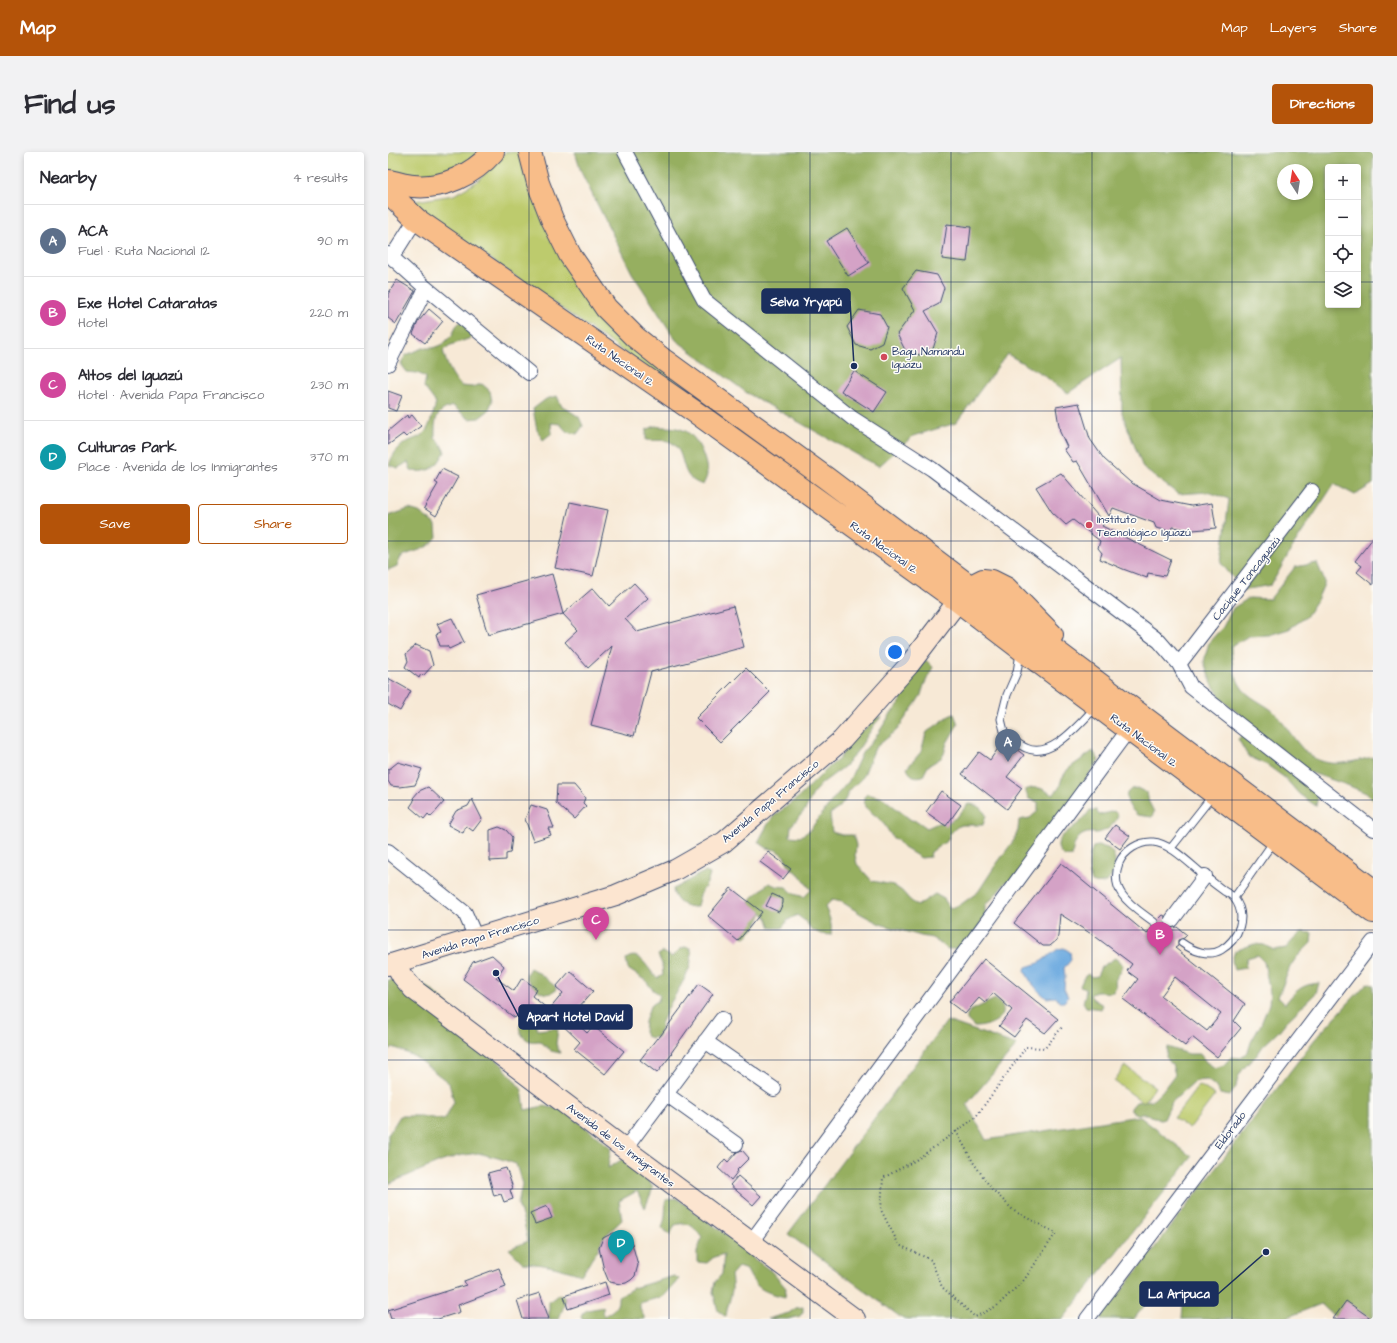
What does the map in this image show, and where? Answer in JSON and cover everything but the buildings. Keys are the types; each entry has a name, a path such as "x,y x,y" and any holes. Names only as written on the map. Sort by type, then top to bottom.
{"highway":[{"path":"388,181 413,186 438,185 463,177 484,163 493,152"},
{"name":"Ruta Nacional 12","path":"530,152 538,183 552,219 570,256 606,308 635,337 665,361 826,478 964,594 1021,649 1099,695 1373,890"},
{"name":"Ruta Nacional 12","path":"388,192 416,219 698,414 964,594"},
{"path":"964,594 983,580 992,581 1006,588 1099,695"},
{"name":"Ruta Nacional 12","path":"1099,695 1129,729 1373,912"}],"main road":[{"name":"Avenida Papa Francisco","path":"391,964 616,895 675,870 724,842 842,740 909,665 964,594"},
{"name":"Avenida de los Inmigrantes","path":"391,964 413,989 625,1149 855,1319"}],"street":[{"path":"624,152 704,300 852,418 932,469 1159,641 1179,664 1191,687 1373,829"},
{"path":"416,219 390,256 426,288 529,373"},
{"path":"388,364 426,288"},
{"name":"Cacique Toncaguazú","path":"1179,664 1312,491"},
{"path":"751,1242 1129,729"},
{"path":"388,851 465,913 476,938"},
{"path":"1172,920 1205,876"},
{"name":"Eldorado","path":"1087,1319 1373,942"},
{"path":"625,1149 722,1019"},
{"path":"705,1042 774,1089"},
{"path":"666,1094 736,1144"}],"lane":[{"path":"1021,649 1017,672 1007,695 1001,719 1005,735 1027,749 1043,751 1056,745 1099,695"},
{"path":"1171,848 1215,793"},
{"path":"1234,898 1276,840"},
{"path":"1154,922 1126,901 1117,887 1116,872 1122,857 1136,845 1153,842 1171,848 1234,898 1240,911 1240,926 1234,940 1220,951 1205,954 1190,949 1182,944"}],"path":[{"path":"956,1131 973,1162 991,1188 1014,1212 1056,1233 1024,1280 997,1306 975,1317 942,1287 931,1260 899,1245 881,1210 883,1178 916,1160 956,1131 975,1118 1026,1047 1045,1048 1063,1026"}],"green space":[{"path":"388,152 481,152 449,172 418,176 402,174 388,169"},
{"path":"505,152 522,152 595,305 951,580 409,202 454,195 478,181"},
{"path":"575,152 1373,152 1373,484 1355,495 1334,484 1292,548 1271,585 1243,590 1221,563 1229,499 1208,492 1178,494 1143,468 1122,413 1121,358 1068,393 1042,374 1007,354 956,423 913,436 879,466 747,393 676,340 632,273 581,172"},
{"path":"464,318 474,319 476,329 471,338 451,345 443,350 444,355 452,374 461,386 472,387 482,384 490,391 492,402 488,411 479,418 469,419 453,406 447,408 439,414 435,427 435,438 445,452 439,462 432,468 423,471 411,471 408,462 398,468 389,465 394,454 399,448 405,443 421,436 427,430 436,403 424,387 426,377 417,373 407,372 401,364 406,355 423,348 433,348 443,344 452,335 456,326"},
{"path":"557,396 561,405 579,417 583,426 577,434 567,432 560,424 551,423 552,433 543,440 537,430 533,409 546,399"},
{"path":"655,426 680,429 688,432 693,437 700,448 707,468 707,475 703,485 689,477 679,451 673,443 668,441 646,440 646,430"},
{"path":"409,509 419,512 436,525 437,537 425,548 401,557 397,566 388,570 388,516"},
{"path":"1317,563 1325,582 1317,600 1306,617 1289,629 1269,635 1249,636 1231,646 1234,671 1243,690 1275,713 1310,756 1323,762 1331,763 1351,762 1373,757 1373,800 1366,793 1309,772 1290,760 1278,746 1285,760 1294,770 1306,779 1320,786 1316,806 1299,794 1285,778 1267,765 1248,756 1238,739 1253,725 1222,700 1211,682 1204,662 1209,642 1223,627 1233,608 1249,598 1270,599 1295,567"},
{"path":"926,660 933,667 921,695 897,730 875,748 863,777 849,791 839,808 830,814 832,832 842,835 853,835 856,845 855,855 857,864 872,881 893,885 902,891 917,906 935,894 944,899 950,908 960,905 978,892 1014,840 1018,830 1019,820 1030,818 1038,811 1038,802 1029,799 1025,790 1039,788 1053,795 1059,788 1062,778 1068,769 1093,751 1099,760 1016,880 1006,882 985,905 985,915 968,946 958,949 948,949 932,938 880,924 842,902 832,900 825,907 830,921 831,935 821,934 812,930 805,921 797,915 788,920 782,928 771,928 768,919 762,912 756,926 749,934 745,937 735,934 753,897 769,883 776,886 786,887 794,894 804,897 811,890 799,874 791,869 784,856 776,850 767,848 758,842 774,816 799,797 839,759 856,734 866,728 871,720 882,716 845,766 821,784 814,792 805,810 791,826 790,836 800,837 809,831 849,781 862,753 875,738 892,712 899,705 917,667"},
{"path":"954,714 958,724 947,743 944,754 941,758 928,766 923,776 918,777 911,775 907,768 921,752 927,732"},
{"path":"1137,788 1147,793 1149,802 1154,812 1152,817 1137,815 1129,805 1127,793 1131,789"},
{"path":"867,794 883,798 911,820 917,821 927,828 938,823 949,822 957,817 968,804 974,805 983,810 986,815 983,825 962,825 957,827 949,835 948,840 931,852 930,857 921,858 904,848 897,840 893,838 882,821 865,807 864,797"},
{"path":"1090,810 1096,810 1099,815 1114,811 1118,815 1113,824 1107,829 1097,833 1086,833 1081,835 1074,846 1073,856 1068,857 1064,855 1058,848 1058,843 1064,834 1079,823"},
{"path":"1098,846 1111,850 1115,863 1109,879 1099,884 1092,882 1089,869 1091,851 1093,847"},
{"path":"705,872 710,874 700,895 697,907 680,903 675,897 673,889"},
{"path":"1302,932 1312,933 1311,943 1296,958 1290,967 1278,997 1285,1004 1299,989 1308,985 1319,983 1316,993 1286,1022 1243,1069 1238,1077 1236,1087 1230,1096 1220,1094 1215,1086 1207,1080 1195,1081 1172,1102 1164,1119 1160,1120 1147,1114 1136,1114 1131,1111 1131,1108 1136,1102 1153,1100 1175,1074 1172,1065 1166,1057 1167,1047 1189,1054 1200,1054 1206,1062 1215,1068 1224,1065 1231,1057 1241,1058 1248,1052 1251,1042 1261,1024 1269,1004 1270,993 1264,962 1257,955 1247,958 1245,968 1234,970 1232,960 1235,951 1254,944 1264,945 1274,950 1286,948"},
{"path":"684,947 690,948 692,953 690,967 670,1004 657,1037 651,1038 646,1036 644,1032 645,1022 650,1006 658,1001 660,995 652,989 646,981 628,969 626,959 631,956 636,956 644,962 658,978 663,975 662,964 658,955 663,952 672,957"},
{"path":"1115,958 1123,965 1116,978 1116,987 1113,992 1096,992 1090,995 1093,999 1103,1005 1101,1009 1086,1007 1083,1002 1086,988 1080,986 1084,977 1088,974 1092,977 1097,976 1101,967"},
{"path":"530,968 539,973 556,987 555,991 547,994 535,988 526,978"},
{"path":"409,978 428,987 444,1001 502,1065 522,1090 525,1110 544,1106 564,1110 611,1148 608,1168 626,1157 642,1171 653,1188 645,1208 637,1191 619,1201 622,1220 603,1238 599,1248 581,1275 538,1264 523,1263 509,1249 528,1241 518,1204 522,1184 516,1164 478,1153 458,1156 388,1184 388,1135 400,1116 421,1116 444,1120 454,1102 449,1083 415,1057 396,1048 388,1049 388,980"},
{"path":"1367,983 1373,985 1373,1319 1337,1319 1321,1304 1288,1317 1278,1319 1182,1319 1184,1290 1158,1288 1134,1319 1100,1319 1315,1039"},
{"path":"995,999 1001,1005 1003,1010 999,1019 993,1023 980,1027 974,1027 967,1020 967,1015 970,1011"},
{"path":"529,1019 534,1020 538,1030 553,1028 558,1029 556,1044 560,1053 551,1051 540,1041 530,1041 523,1036 520,1030 521,1023"},
{"path":"947,1021 1017,1045 967,1104 986,1140 1139,1116 1192,1157 1063,1319 903,1319 788,1234"},
{"path":"1125,1066 1155,1087 1144,1103 1114,1081"},
{"path":"1199,1085 1215,1095 1189,1129 1174,1118"},
{"path":"676,1198 746,1249 753,1258 771,1271 786,1288 785,1297 762,1289 750,1277 747,1270 738,1267 731,1275 732,1290 726,1317 718,1311 713,1292 715,1282 722,1274 724,1254 714,1257 707,1263 697,1262 697,1252 702,1238 691,1226 688,1224 675,1225 670,1235 662,1228 665,1217 666,1200"},
{"path":"674,1276 679,1279 665,1295 640,1303 640,1308 645,1319 631,1319 625,1317 616,1319 582,1319 581,1317 587,1310 604,1307 602,1312 604,1316 616,1307 618,1297 633,1288"},
{"path":"559,1294 564,1296 565,1302 559,1319 549,1319 549,1302"},
{"path":"803,1307 803,1312 800,1316 788,1319 767,1319 789,1313 796,1308"}],"water":[{"path":"1064,948 1070,952 1071,960 1064,968 1064,989 1068,997 1064,1002 1059,1002 1056,997 1047,998 1041,993 1031,982 1025,970 1026,967 1039,963 1058,949"}],"tunnel":[{"path":"1164,930 1172,920"}],"place":[{"name":"Bagu Namandu Iguazu","path":"884,357"},
{"name":"Selva Yryapú","path":"854,366"},
{"name":"Instituto Tecnológico Iguazú","path":"1089,525"},
{"name":"ACA","path":"1008,762"},
{"name":"Altos del Iguazú","path":"596,940"},
{"name":"Exe Hotel Cataratas","path":"1160,955"},
{"name":"Apart Hotel David","path":"496,973"},
{"name":"La Aripuca","path":"1266,1252"},
{"name":"Culturas Park","path":"621,1263"}]}
